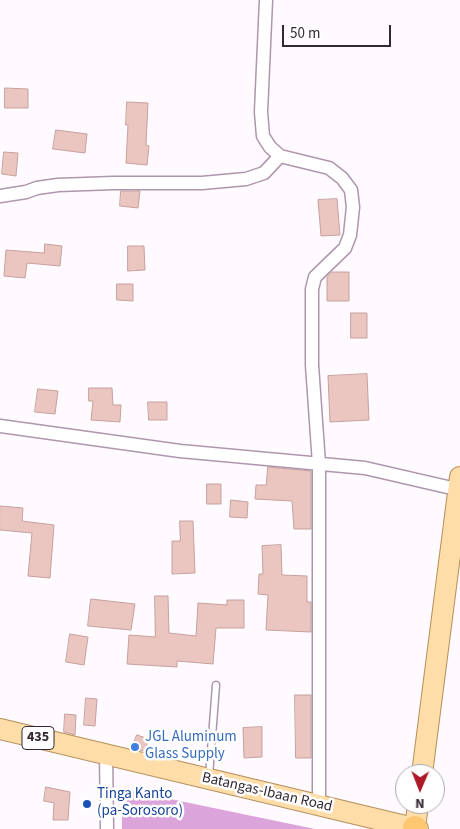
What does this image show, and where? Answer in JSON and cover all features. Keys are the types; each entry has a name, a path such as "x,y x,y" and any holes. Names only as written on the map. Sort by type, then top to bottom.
{"main road":[{"path":"423,764 459,485"},
{"name":"Batangas-Ibaan Road","path":"0,729 416,829"},
{"path":"416,829 417,814"}],"street":[{"path":"266,0 261,126 263,136 270,147 280,156 329,168 342,178 351,190 353,206 350,236 345,248 315,277 312,289 312,365 319,464 319,806"},
{"path":"0,196 58,185 202,183 246,179 264,173 280,156"},
{"path":"0,426 180,451 365,468 459,485"},
{"path":"106,754 107,829"}],"lane":[{"path":"208,779 216,685"}],"shaded area":[{"path":"122,789 315,829 122,829"}],"building":[{"path":"5,88 28,89 28,108 5,108"},
{"path":"127,102 148,103 146,145 149,146 147,165 126,163"},
{"path":"56,130 87,134 85,153 53,149"},
{"path":"4,152 18,153 16,176 2,174"},
{"path":"121,191 140,191 138,208 120,206"},
{"path":"337,199 340,235 321,236 318,200"},
{"path":"45,244 62,246 60,266 27,263 25,278 4,276 6,250 44,253"},
{"path":"128,246 144,246 145,270 128,271"},
{"path":"332,272 349,272 349,301 327,301 327,277"},
{"path":"117,284 133,284 133,301 117,300"},
{"path":"351,313 367,313 367,338 351,338"},
{"path":"367,374 369,420 330,422 328,376"},
{"path":"89,388 112,388 113,405 121,405 120,422 91,420 93,401 89,401"},
{"path":"38,389 58,391 55,414 35,412"},
{"path":"148,402 167,402 167,420 149,420"},
{"path":"268,467 311,471 311,529 294,529 292,501 255,499 256,485 266,485"},
{"path":"207,484 221,484 221,504 207,504"},
{"path":"231,500 248,502 247,518 230,517"},
{"path":"0,506 23,508 22,521 54,525 50,578 28,576 32,533 0,530"},
{"path":"180,521 193,521 195,573 172,574 172,541 180,541"},
{"path":"281,545 282,575 307,576 307,602 311,602 311,632 266,630 268,595 258,594 259,574 263,574 262,546"},
{"path":"155,596 168,596 169,633 196,636 198,603 227,605 227,600 244,600 244,628 216,628 213,664 177,661 177,667 127,664 129,635 155,637"},
{"path":"91,599 135,604 131,630 88,626"},
{"path":"70,634 88,637 84,665 66,662"},
{"path":"295,695 311,695 311,758 296,758"},
{"path":"86,698 97,699 95,726 84,725"},
{"path":"65,714 76,715 75,735 64,732"},
{"path":"262,727 262,757 244,758 243,728"},
{"path":"137,735 149,739 144,751 132,748"},
{"path":"46,787 70,792 68,820 53,820 54,803 44,801"}],"place":[{"name":"JGL Aluminum Glass Supply","path":"135,747"},
{"name":"Tinga Kanto (pa-Sorosoro)","path":"87,804"}]}
